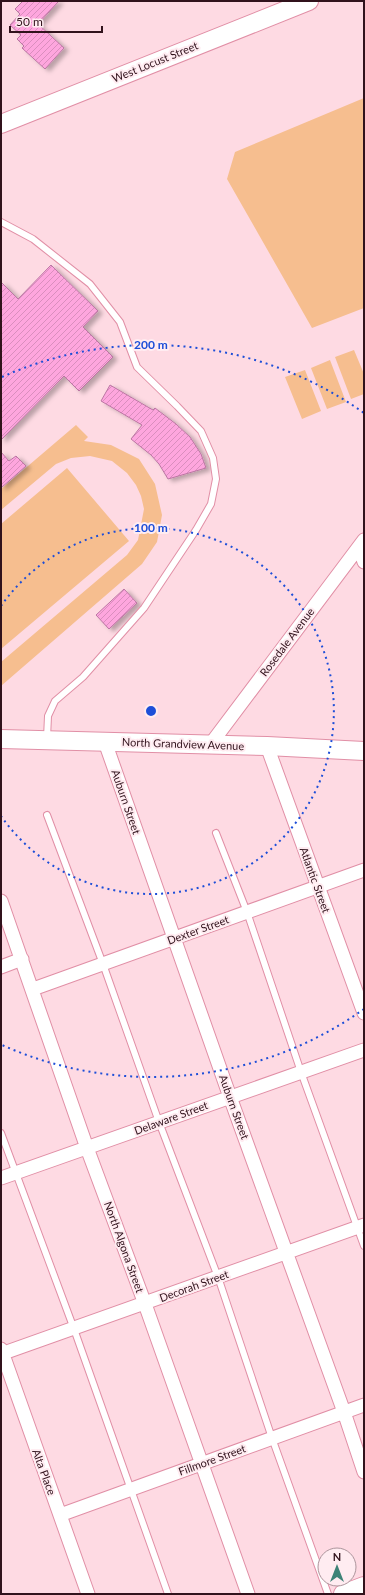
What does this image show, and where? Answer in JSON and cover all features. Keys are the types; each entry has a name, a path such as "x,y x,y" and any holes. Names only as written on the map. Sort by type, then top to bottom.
{"street":[{"name":"West Locust Street","path":"1,124 309,1"},
{"path":"361,543 364,562"},
{"name":"Rosedale Avenue","path":"210,745 361,543"},
{"name":"North Grandview Avenue","path":"1,738 267,746 364,751"},
{"name":"Auburn Street","path":"105,742 230,1097 344,1412 364,1472"},
{"name":"Atlantic Street","path":"267,746 364,1013"},
{"name":"Dexter Street","path":"33,989 364,870"},
{"name":"North Algona Street","path":"1,900 87,1148 145,1304 248,1594"},
{"path":"1,967 22,959"},
{"name":"Delaware Street","path":"1,1178 364,1050"},
{"name":"Decorah Street","path":"1,1352 145,1304 361,1226"},
{"name":"Alta Place","path":"1,1352 88,1594"},
{"name":"Fillmore Street","path":"60,1515 364,1405"},
{"path":"343,1594 364,1586"}],"lane":[{"path":"1,222 33,239 90,284 120,322 136,367 177,406 201,432 214,458 216,479 211,504 196,530 144,608 83,677 55,701 48,716 47,740"},
{"path":"47,815 103,964 159,1122 218,1277 272,1438 328,1594"},
{"path":"216,833 247,912 301,1072 361,1226 364,1246"},
{"path":"1,1133 74,1328 168,1594"}],"shaded area":[{"path":"364,98 364,308 312,328 227,179 235,152"},
{"path":"354,350 364,374 364,394 351,399 335,357"},
{"path":"330,360 346,402 327,409 311,368"},
{"path":"305,370 321,411 302,419 285,377"},
{"path":"76,425 88,437 84,441 111,445 139,459 155,484 162,515 157,542 142,564 1,686 1,662 127,555 138,540 144,509 141,496 136,485 127,473 112,461 90,456 71,458 56,464 1,510 1,489"},
{"path":"67,468 129,541 1,649 1,524"}],"building":[{"path":"23,1 59,1 38,24 64,48 45,69 22,48 24,46 17,39 21,35 10,25 20,14 15,9"},
{"path":"51,265 98,311 83,327 113,357 79,391 64,376 1,440 1,282 18,299"},
{"path":"110,385 153,410 155,408 176,424 190,437 201,454 206,468 168,479 159,464 151,455 131,439 142,425 101,401"},
{"path":"1,452 9,461 16,456 26,466 1,488"},
{"path":"124,589 137,603 109,629 96,615"}]}
